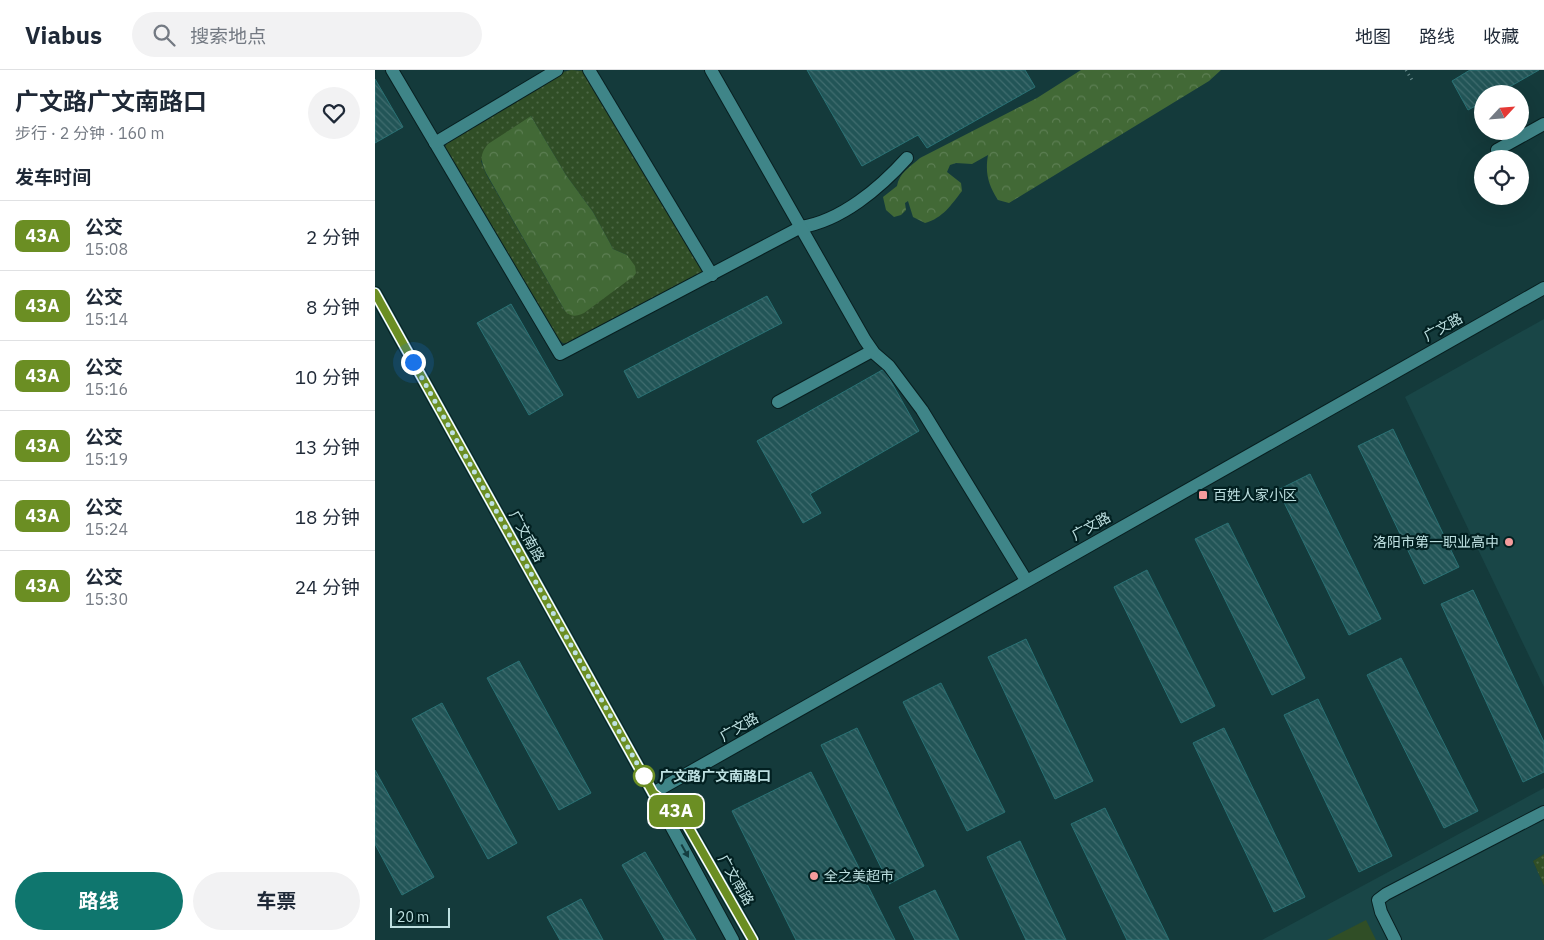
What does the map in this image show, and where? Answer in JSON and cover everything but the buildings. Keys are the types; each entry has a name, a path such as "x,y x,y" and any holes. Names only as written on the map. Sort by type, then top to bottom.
{"street":[{"path":"392,70 560,354 801,228 815,225 843,211 875,189 907,158"},
{"path":"435,143 557,70"},
{"path":"589,70 712,275"},
{"path":"711,70 872,351 889,366 922,410 1026,580"},
{"path":"1497,150 1544,124"},
{"name":"广文路","path":"653,793 1544,288"},
{"name":"广文南路","path":"375,293 733,940"},
{"path":"778,402 872,351"},
{"name":"广文南路","path":"653,793 682,816 753,940"},
{"path":"1395,940 1381,912 1378,900 1386,894 1544,812"}],"path":[{"path":"1406,70 1412,80"}],"shaded area":[{"name":"洛阳市第一职业高中","path":"1544,319 1544,687 1405,397"},
{"path":"1544,788 1544,854 1533,861 1544,886 1544,940 1262,940"}],"green space":[{"path":"571,70 583,71 702,271 701,276 569,344 563,343 557,338 445,147 449,139 563,72","holes":["531,116 566,175 593,212 613,249 627,255 565,311 486,174 481,161"]},
{"path":"1081,70 1221,70 1209,81 1009,203 998,200 992,189 987,173 988,155 972,164 956,163 950,165 947,172 961,183 962,191 937,218 925,223 913,217 908,201 905,203 906,210 901,215 894,217 886,210 883,197 897,186 903,174 920,158 1037,98"},
{"path":"531,116 566,175 593,212 613,249 627,255 635,266 636,273 634,276 584,313 574,316 565,311 486,173 482,161 483,151 488,144"},
{"path":"1544,854 1544,886 1533,861"},
{"path":"1366,920 1376,940 1327,940"}],"bus line":[{"name":"43A","path":"375,293 653,793 682,816 753,940"}],"place":[{"name":"百姓人家小区","path":"1203,495"},
{"name":"洛阳市第一职业高中","path":"1509,542"},
{"name":"广文路广文南路口","path":"644,776"},
{"name":"全之美超市","path":"814,876"}],"route":[{"path":"413,362 644,776"}]}
